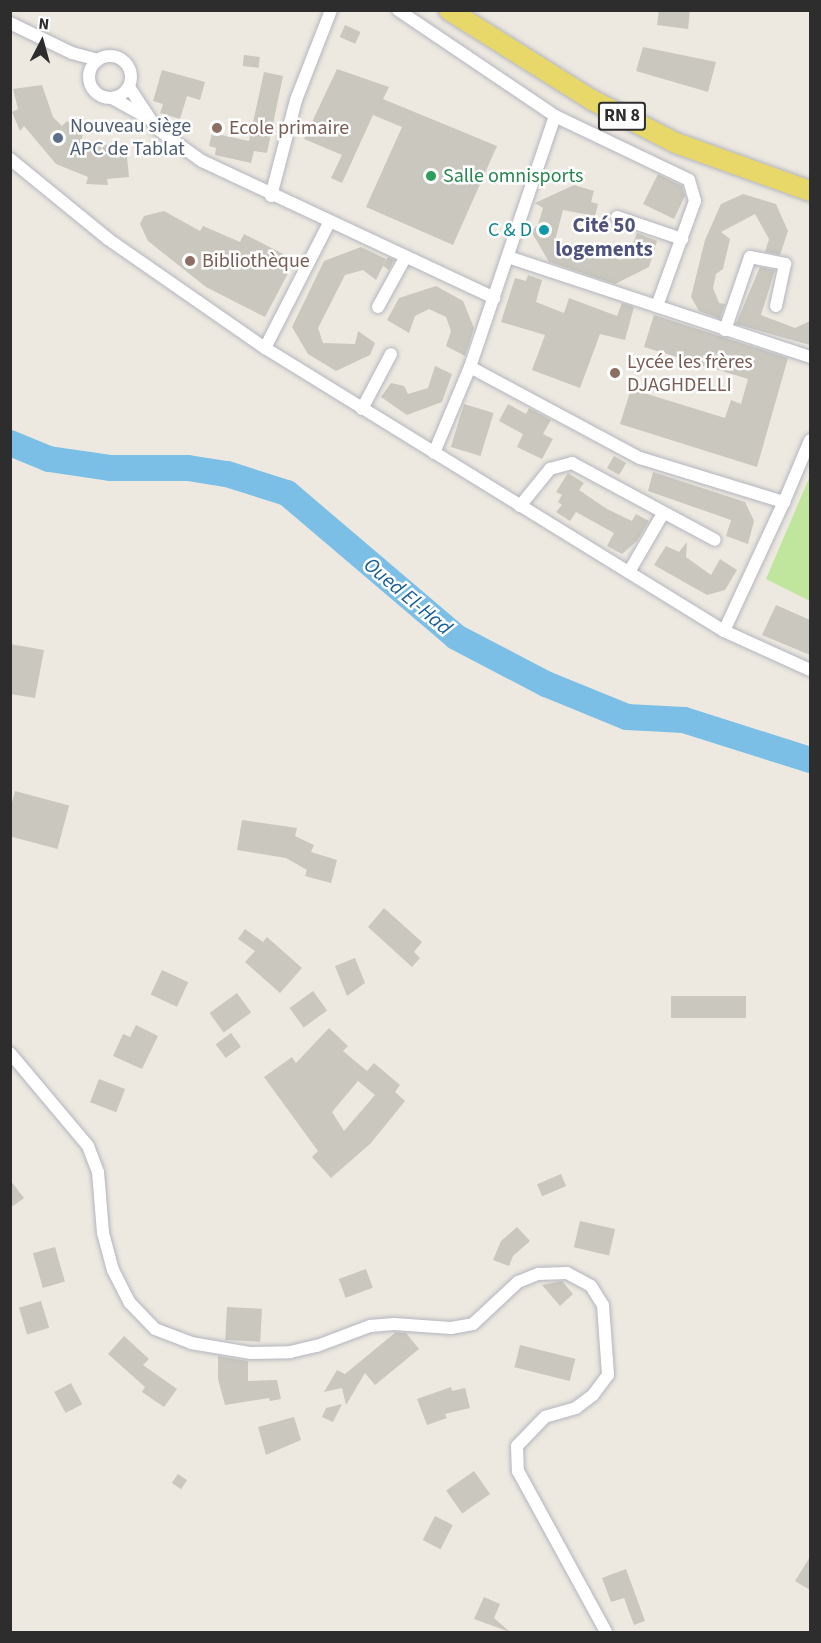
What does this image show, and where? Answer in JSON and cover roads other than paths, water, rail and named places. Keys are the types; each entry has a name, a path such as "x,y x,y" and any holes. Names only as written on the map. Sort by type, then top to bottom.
{"main road":[{"name":"RN 8","path":"449,10 592,100 676,143 810,191"}],"street":[{"path":"271,196 296,100 331,10"},
{"path":"398,10 555,116 689,180 695,201 657,306"},
{"path":"10,23 72,53 98,60 112,56 124,62 131,74 129,87 145,116"},
{"path":"72,53 90,73 94,92 112,98 145,116 186,152 271,196 494,298"},
{"path":"90,73 98,60"},
{"path":"112,98 129,87"},
{"path":"434,453 470,367 555,116"},
{"path":"10,159 108,239 265,348 724,631 810,670"},
{"path":"617,217 682,239"},
{"path":"265,348 329,223"},
{"path":"508,257 810,357"},
{"path":"725,330 750,257 785,264 776,306"},
{"path":"378,308 405,258"},
{"path":"362,409 391,354"},
{"path":"470,367 640,458 784,502"},
{"path":"724,631 810,440"},
{"path":"520,506 550,469 572,463 662,515 715,540"},
{"path":"629,573 662,515"},
{"path":"10,1053 88,1146 98,1172 103,1233 113,1270 130,1303 155,1329 201,1344 251,1353 290,1352 317,1347 370,1326 394,1324 452,1328 472,1324 518,1282 538,1274 567,1273 591,1286 603,1305 608,1375 593,1395 576,1408 544,1417 517,1446 518,1471 606,1632"}],"waterway":[{"name":"Oued El-Had","path":"10,443 49,459 111,468 188,468 227,474 287,493 456,637 546,684 627,717 684,720 810,760"}],"place":[{"name":"Ecole primaire","path":"217,128"},
{"name":"Nouveau siège APC de Tablat","path":"58,138"},
{"name":"Salle omnisports","path":"431,176"},
{"name":"C & D","path":"544,230"},
{"name":"Bibliothèque","path":"190,261"},
{"name":"Lycée les frères DJAGHDELLI","path":"615,373"}],"district":[{"name":"Cité 50 logements","path":"604,237"}]}
